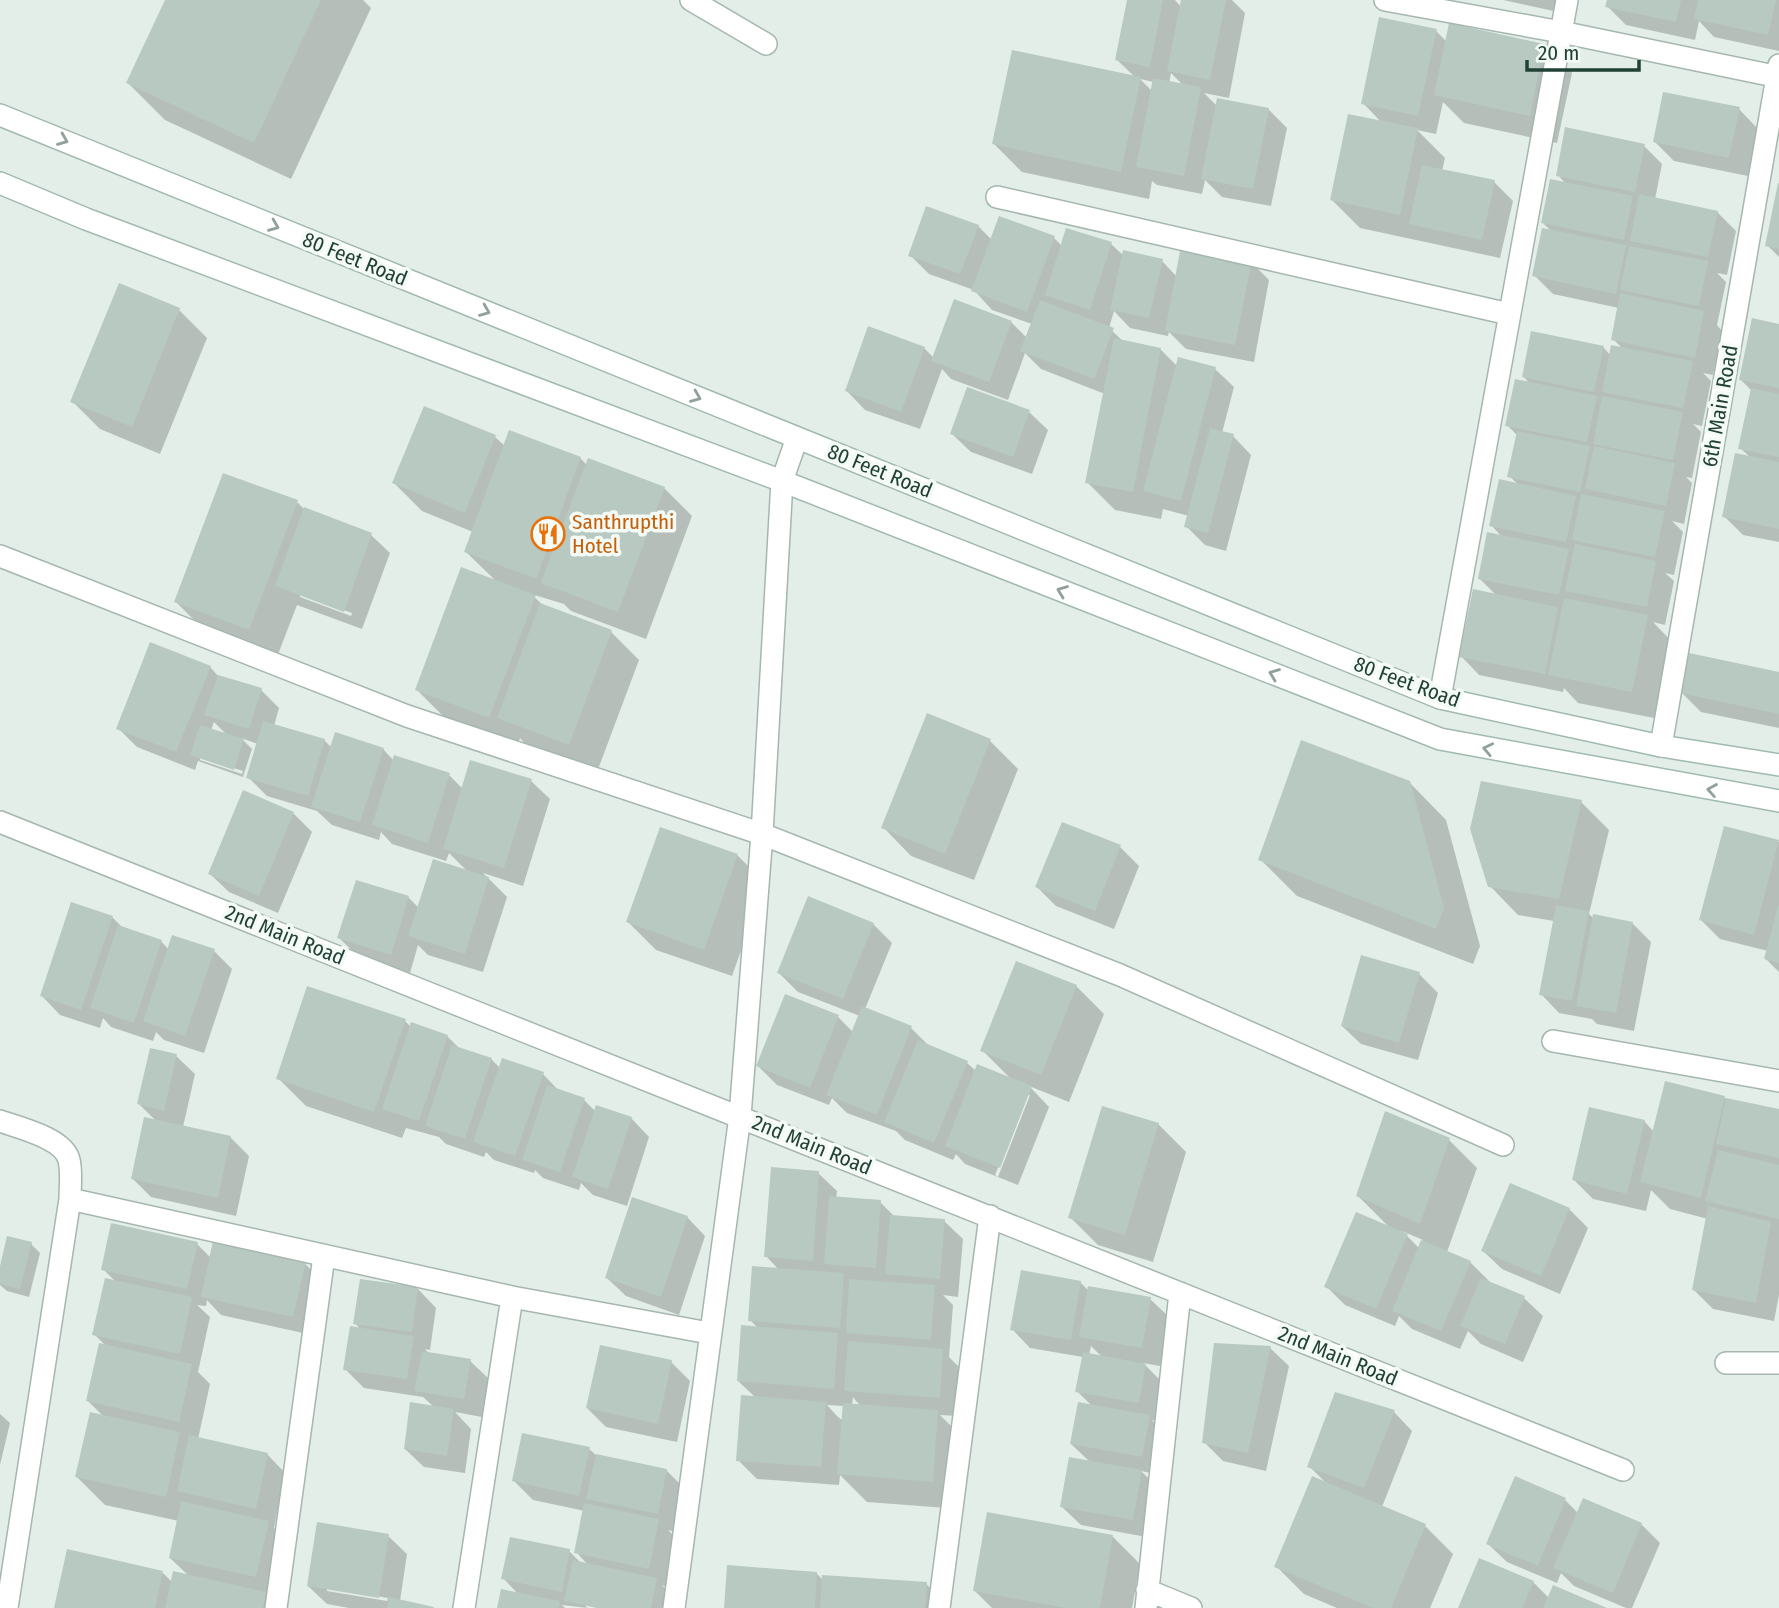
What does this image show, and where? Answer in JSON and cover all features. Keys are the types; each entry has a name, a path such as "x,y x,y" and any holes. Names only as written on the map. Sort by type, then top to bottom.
{"street":[{"path":"691,0 766,44"},
{"path":"1385,0 1778,73"},
{"path":"1440,698 1567,0"},
{"name":"6th Main Road","path":"1661,747 1778,73"},
{"name":"80 Feet Road","path":"0,115 1440,698 1661,747 1779,765"},
{"name":"80 Feet Road","path":"0,183 86,219 782,481 1440,739 1779,801"},
{"path":"997,197 1509,314"},
{"path":"674,1608 740,1116 762,834 782,481 797,438"},
{"path":"0,556 407,716 762,834 1121,975 1503,1145"},
{"name":"2nd Main Road","path":"0,822 1623,1470"},
{"path":"1553,1041 1779,1081"},
{"path":"0,1121 49,1139 66,1152 70,1162 70,1199 10,1522 7,1608"},
{"path":"70,1199 512,1297 709,1333"},
{"path":"939,1608 990,1216"},
{"path":"276,1608 324,1256"},
{"path":"1180,1293 1146,1599 1191,1608"},
{"path":"464,1608 512,1297"},
{"path":"1726,1363 1779,1363"}],"building":[{"path":"165,0 321,0 254,143 126,83"},
{"path":"1127,0 1163,0 1150,67 1115,60"},
{"path":"1181,0 1226,0 1210,80 1167,71"},
{"path":"1607,0 1681,0 1676,22 1605,7"},
{"path":"1698,0 1776,0 1768,35 1694,19"},
{"path":"1379,17 1437,29 1418,116 1361,104"},
{"path":"1449,23 1544,44 1530,116 1434,95"},
{"path":"1012,50 1141,77 1121,172 992,144"},
{"path":"1153,78 1201,87 1184,176 1136,167"},
{"path":"1663,92 1740,107 1729,158 1653,142"},
{"path":"1217,98 1269,108 1253,189 1201,179"},
{"path":"1348,114 1418,128 1400,215 1330,200"},
{"path":"1565,127 1645,144 1635,192 1556,176"},
{"path":"1422,165 1495,180 1482,240 1409,224"},
{"path":"1550,179 1633,196 1624,240 1541,223"},
{"path":"1779,183 1779,249 1765,246"},
{"path":"1639,194 1718,211 1708,257 1630,241"},
{"path":"926,206 979,225 960,274 908,256"},
{"path":"999,216 1055,236 1027,312 971,291"},
{"path":"1066,228 1112,242 1090,310 1045,295"},
{"path":"1542,228 1626,245 1616,294 1532,276"},
{"path":"1181,246 1252,260 1235,345 1165,331"},
{"path":"1629,246 1708,261 1699,306 1620,290"},
{"path":"1123,250 1163,259 1149,318 1110,310"},
{"path":"119,283 180,308 132,427 70,402"},
{"path":"1620,293 1704,311 1695,358 1611,340"},
{"path":"954,299 1012,321 989,382 931,361"},
{"path":"1040,300 1114,328 1094,379 1020,351"},
{"path":"1752,318 1779,324 1779,388 1739,380"},
{"path":"868,326 925,347 901,412 845,391"},
{"path":"1531,331 1604,346 1594,392 1522,377"},
{"path":"1114,338 1161,348 1133,492 1085,483"},
{"path":"1611,345 1693,361 1683,408 1602,392"},
{"path":"1178,357 1216,367 1181,501 1143,491"},
{"path":"1515,379 1597,396 1587,442 1505,426"},
{"path":"967,387 1030,410 1013,457 950,434"},
{"path":"1751,388 1779,394 1779,457 1738,449"},
{"path":"1602,396 1683,412 1673,460 1593,444"},
{"path":"424,406 496,435 465,513 392,483"},
{"path":"1210,428 1234,434 1208,533 1184,527"},
{"path":"509,430 581,457 536,579 464,552"},
{"path":"1517,431 1590,446 1580,492 1507,477"},
{"path":"1594,446 1675,463 1666,506 1585,489"},
{"path":"1735,453 1779,462 1779,529 1722,517"},
{"path":"588,458 665,487 618,612 541,583"},
{"path":"223,473 298,500 249,630 174,602"},
{"path":"1499,479 1576,496 1566,542 1489,526"},
{"path":"1581,494 1665,511 1655,557 1572,540"},
{"path":"304,507 372,533 344,612 275,586"},
{"path":"1487,532 1569,549 1559,595 1478,579"},
{"path":"1575,544 1656,561 1647,607 1565,591"},
{"path":"461,567 536,595 489,718 415,690"},
{"path":"1473,589 1558,607 1545,674 1459,657"},
{"path":"1564,598 1648,615 1632,692 1548,675"},
{"path":"540,603 612,630 569,745 497,718"},
{"path":"150,642 211,666 176,752 116,729"},
{"path":"1689,653 1779,672 1779,714 1680,693"},
{"path":"218,675 262,688 249,729 204,715"},
{"path":"927,713 991,739 945,854 881,828"},
{"path":"263,721 325,739 308,796 246,778"},
{"path":"200,725 244,739 234,770 190,755"},
{"path":"335,732 384,748 360,822 311,807"},
{"path":"1301,740 1410,781 1444,908 1436,929 1258,860"},
{"path":"394,755 450,773 428,843 372,825"},
{"path":"470,760 532,779 504,868 443,849"},
{"path":"1481,781 1582,800 1559,899 1488,887 1470,829"},
{"path":"243,790 294,812 259,896 208,874"},
{"path":"1062,822 1121,845 1095,911 1035,887"},
{"path":"1724,826 1779,840 1754,935 1699,920"},
{"path":"660,827 738,854 704,950 626,922"},
{"path":"433,859 489,877 465,954 408,936"},
{"path":"356,880 409,896 391,955 337,938"},
{"path":"808,896 874,923 843,999 777,973"},
{"path":"71,902 113,916 81,1010 40,996"},
{"path":"1556,905 1589,911 1572,1001 1539,995"},
{"path":"1779,906 1779,963 1764,959"},
{"path":"1593,914 1633,922 1616,1013 1576,1006"},
{"path":"118,925 162,940 134,1023 90,1008"},
{"path":"172,935 215,949 185,1036 143,1021"},
{"path":"1361,955 1420,972 1399,1043 1341,1026"},
{"path":"1016,961 1077,985 1041,1075 980,1051"},
{"path":"307,986 406,1019 374,1112 276,1079"},
{"path":"785,994 839,1015 810,1088 756,1066"},
{"path":"862,1006 912,1026 877,1115 826,1095"},
{"path":"411,1022 448,1035 419,1121 382,1109"},
{"path":"918,1040 968,1061 934,1143 884,1122"},
{"path":"452,1045 492,1058 465,1139 425,1126"},
{"path":"150,1048 177,1054 164,1111 137,1104"},
{"path":"502,1058 544,1072 515,1156 473,1142"},
{"path":"977,1064 1032,1086 1000,1168 945,1146"},
{"path":"1665,1081 1725,1096 1701,1198 1640,1182"},
{"path":"547,1085 585,1098 560,1172 522,1160"},
{"path":"1726,1098 1779,1109 1779,1158 1716,1144"},
{"path":"596,1105 632,1117 608,1189 572,1177"},
{"path":"1102,1106 1159,1123 1125,1235 1068,1218"},
{"path":"1589,1107 1645,1120 1627,1194 1572,1180"},
{"path":"1385,1111 1450,1138 1420,1224 1356,1196"},
{"path":"144,1117 231,1136 218,1198 131,1179"},
{"path":"1718,1150 1779,1165 1779,1219 1705,1201"},
{"path":"771,1167 819,1171 813,1261 764,1257"},
{"path":"1510,1183 1570,1208 1541,1276 1481,1251"},
{"path":"829,1196 881,1200 876,1268 824,1264"},
{"path":"632,1197 688,1216 661,1297 605,1278"},
{"path":"1708,1206 1771,1222 1756,1303 1692,1290"},
{"path":"1356,1212 1408,1234 1376,1309 1324,1287"},
{"path":"890,1215 945,1219 940,1279 885,1274"},
{"path":"111,1223 198,1242 187,1289 101,1270"},
{"path":"7,1236 32,1242 20,1289 0,1284 0,1266"},
{"path":"1421,1240 1471,1261 1441,1331 1392,1311"},
{"path":"213,1241 306,1262 293,1317 201,1297"},
{"path":"752,1266 844,1273 840,1328 748,1321"},
{"path":"1021,1270 1081,1281 1071,1340 1010,1330"},
{"path":"105,1278 192,1297 180,1354 92,1335"},
{"path":"1481,1278 1525,1296 1505,1344 1460,1326"},
{"path":"360,1279 418,1287 412,1332 353,1324"},
{"path":"849,1279 935,1285 931,1340 846,1333"},
{"path":"1088,1286 1151,1297 1142,1348 1079,1337"},
{"path":"741,1325 838,1333 834,1389 737,1381"},
{"path":"350,1326 414,1336 407,1379 343,1370"},
{"path":"848,1341 943,1349 940,1398 844,1391"},
{"path":"99,1343 192,1364 179,1422 86,1401"},
{"path":"1214,1343 1271,1346 1248,1453 1202,1443"},
{"path":"600,1345 672,1360 658,1424 586,1408"},
{"path":"422,1351 471,1359 464,1399 414,1391"},
{"path":"1083,1352 1146,1364 1139,1403 1075,1392"},
{"path":"1335,1392 1395,1410 1364,1488 1307,1467"},
{"path":"741,1395 826,1402 821,1467 736,1461"},
{"path":"410,1402 454,1409 447,1456 404,1449"},
{"path":"1078,1402 1150,1415 1142,1457 1070,1444"},
{"path":"843,1403 938,1410 933,1482 837,1474"},
{"path":"90,1412 180,1432 166,1497 75,1477"},
{"path":"522,1433 590,1447 579,1496 512,1481"},
{"path":"189,1435 268,1453 256,1509 177,1491"},
{"path":"596,1454 667,1469 658,1514 586,1499"},
{"path":"1069,1457 1142,1470 1133,1520 1060,1507"},
{"path":"1312,1476 1426,1524 1391,1608 1373,1608 1274,1567"},
{"path":"1515,1476 1566,1498 1538,1566 1486,1544"},
{"path":"1583,1498 1642,1523 1613,1593 1553,1568"},
{"path":"181,1501 269,1521 256,1577 169,1558"},
{"path":"584,1503 659,1519 649,1569 574,1553"},
{"path":"987,1512 1113,1535 1100,1608 1066,1608 973,1591"},
{"path":"317,1522 389,1534 379,1598 307,1586"},
{"path":"510,1537 570,1549 562,1592 501,1579"},
{"path":"67,1549 163,1571 155,1608 54,1608"},
{"path":"1479,1558 1534,1581 1522,1608 1458,1608"},
{"path":"573,1560 657,1578 651,1608 597,1608 564,1601"},
{"path":"727,1565 817,1572 815,1608 724,1608"},
{"path":"173,1571 266,1592 263,1608 165,1608"},
{"path":"822,1575 927,1582 925,1608 820,1608"},
{"path":"1553,1585 1607,1608 1543,1608"},
{"path":"501,1589 560,1601 559,1608 497,1608"},
{"path":"389,1597 434,1607 434,1608 387,1608"}],"place":[{"name":"Santhrupthi Hotel","path":"548,534"}]}
